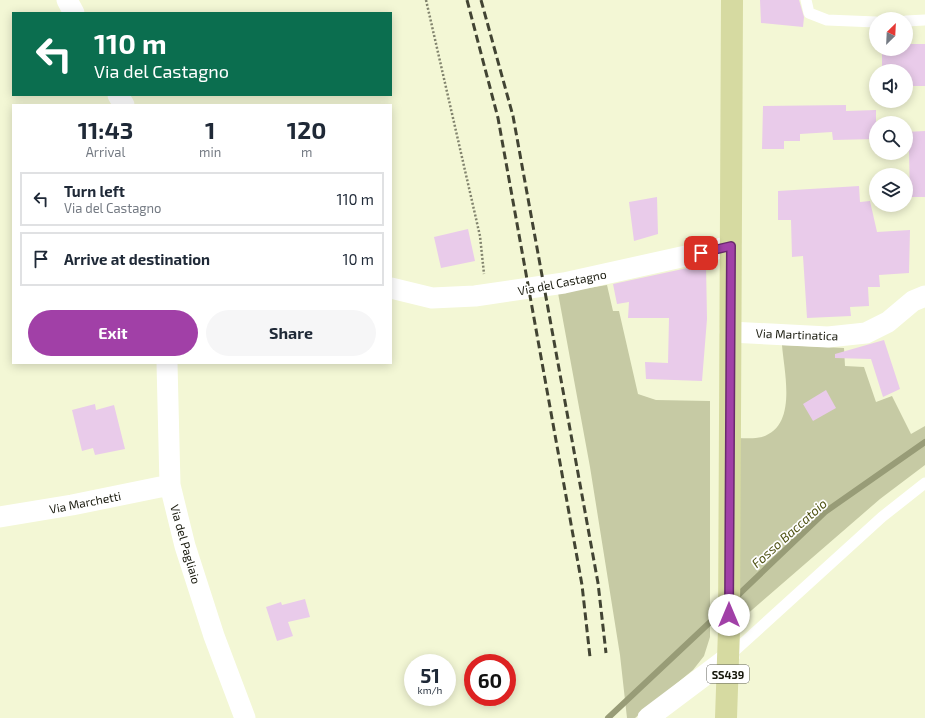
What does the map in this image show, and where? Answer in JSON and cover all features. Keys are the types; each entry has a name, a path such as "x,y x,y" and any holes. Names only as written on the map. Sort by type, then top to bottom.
{"main road":[{"name":"SS439","path":"726,718 729,657 732,0"}],"street":[{"path":"67,0 73,12"},
{"name":"Via del Castagno","path":"392,288 432,298 475,296 564,283 731,246"},
{"name":"Via Martinatica","path":"730,332 828,337 866,333 888,322 913,301 925,296"},
{"name":"Via del Pagliaio","path":"167,364 170,485 185,546 214,636 246,718"},
{"name":"Via Marchetti","path":"0,517 72,505 170,485"},
{"path":"648,718 729,657"}],"lane":[{"path":"806,0 809,13 827,20 869,22"},
{"path":"913,21 925,20"},
{"path":"729,657 876,522 925,483"}],"path":[{"path":"426,0 480,236 484,276 475,296"}],"green space":[{"path":"607,285 613,311 619,311 638,394 656,400 710,401 710,637 704,656 693,670 635,718 627,718 620,655 590,467 558,293"},
{"path":"782,345 844,348 845,366 864,367 876,402 892,396 911,434 925,426 925,465 880,499 745,616 741,617 738,612 737,438 762,437 773,431 781,422 785,410 786,397"}],"building":[{"path":"760,0 799,0 804,17 803,27 761,23"},
{"path":"913,44 925,44 925,86 913,86 913,64 882,64 882,56 913,56"},
{"path":"846,105 846,111 876,110 876,116 869,116 869,139 833,140 832,132 800,134 800,141 784,141 784,149 762,149 763,106"},
{"path":"925,131 925,197 913,197 913,168 909,168 909,160 913,160 913,132"},
{"path":"859,186 860,202 869,201 869,212 872,212 877,232 910,230 909,273 879,275 880,287 868,287 869,306 850,307 851,316 807,318 803,256 792,257 791,220 778,220 778,191"},
{"path":"657,197 658,234 634,241 629,202"},
{"path":"468,229 475,261 441,268 434,237"},
{"path":"706,264 707,319 702,381 646,379 645,362 668,363 669,318 628,318 629,302 617,304 613,284"},
{"path":"884,340 900,389 883,397 871,359 835,358 835,354"},
{"path":"826,390 836,408 813,421 803,404"},
{"path":"95,404 96,410 114,405 125,449 95,455 93,448 82,451 72,410"},
{"path":"305,599 310,617 288,622 293,636 277,641 266,607 281,602 282,605"}],"waterway":[{"name":"Fosso Baccatoio","path":"735,598 825,512 925,442"},
{"name":"Fosso Baccatoio","path":"608,718 723,610"}],"railway":[{"path":"467,0 498,118 582,585 590,657"},
{"path":"481,0 513,116 598,583 606,653"}],"route":[{"path":"701,253 731,246 729,615"}]}
